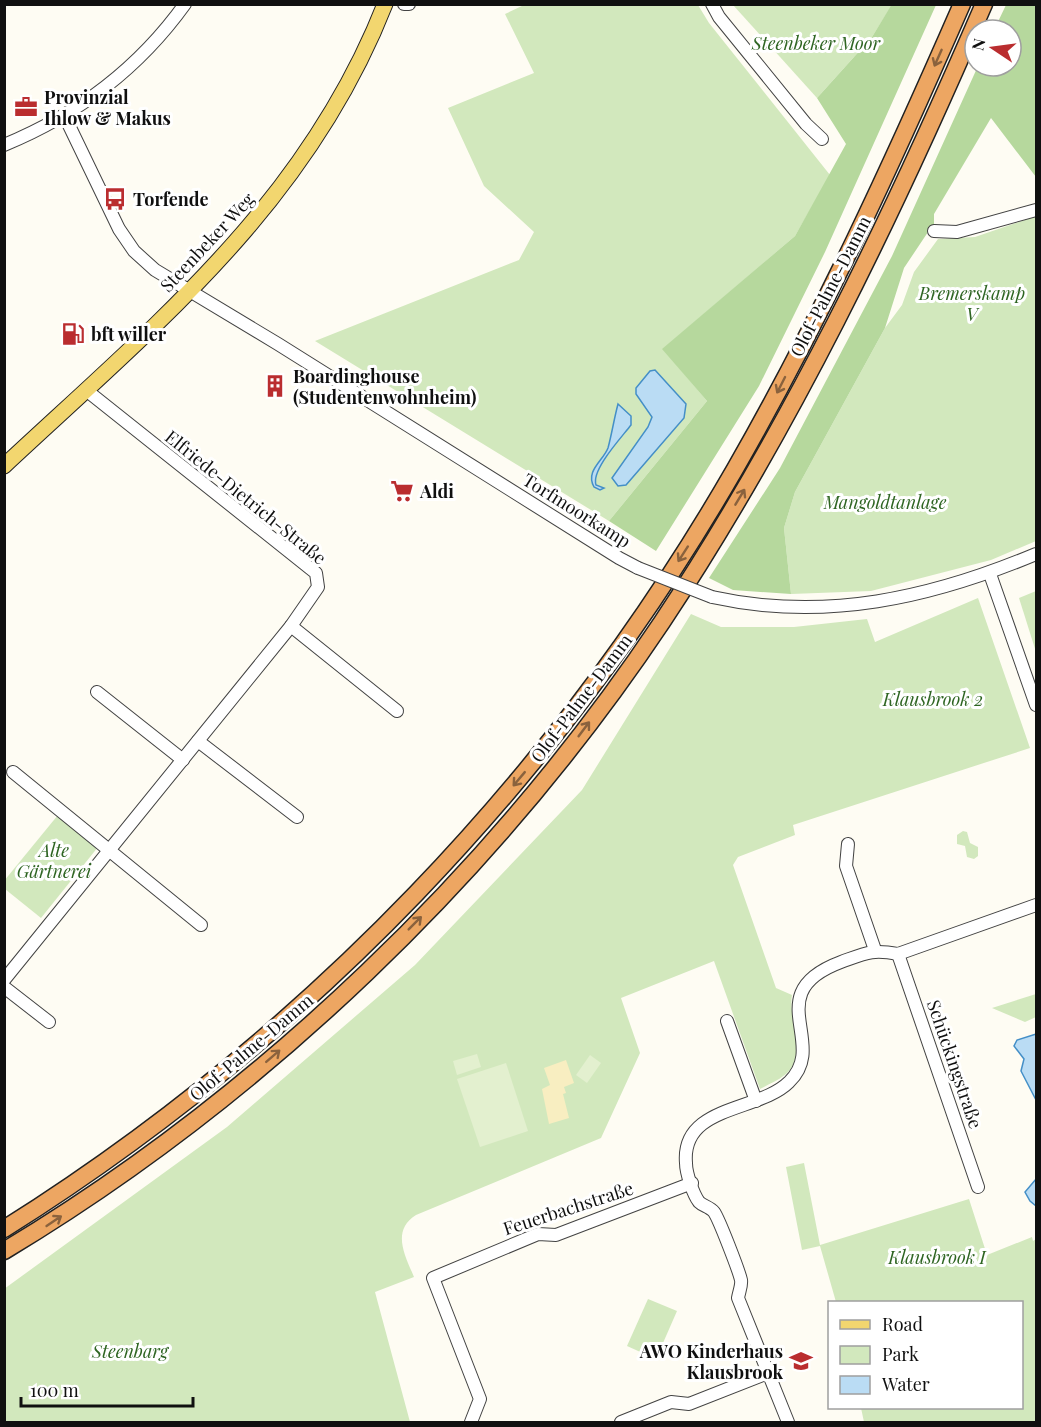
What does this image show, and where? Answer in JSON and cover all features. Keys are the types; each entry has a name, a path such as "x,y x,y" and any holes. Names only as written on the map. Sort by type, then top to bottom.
{"highway":[{"name":"Olof-Palme-Damm","path":"4,1229 117,1155 195,1096 313,996 440,871 534,761 599,678 645,612 735,470 821,307 913,115 962,4"},
{"name":"Olof-Palme-Damm","path":"4,1251 47,1226 132,1167 278,1052 352,987 453,884 551,773 660,625 750,482 839,314 936,115 984,4"}],"main road":[{"name":"Steenbeker Weg","path":"4,466 190,291 260,216 312,146 355,69 385,4"}],"street":[{"path":"4,146 65,117 128,69 148,50 185,4"},
{"path":"404,4 409,4"},
{"path":"712,4 718,17 806,124 822,139"},
{"path":"65,117 108,209 134,251 155,270 190,291"},
{"path":"934,231 957,232 1036,210"},
{"name":"Torfmoorkamp","path":"190,291 619,558 638,568 712,597 752,606 824,608 882,601 990,574 1036,554"},
{"name":"Elfriede-Dietrich-Straße","path":"4,980 291,626 316,593 319,579 316,573 86,390"},
{"path":"990,574 1036,705"},
{"path":"291,626 397,711"},
{"path":"97,692 183,760"},
{"path":"198,741 297,817"},
{"path":"13,772 201,925"},
{"path":"848,844 846,866 875,950"},
{"path":"788,1422 738,1298 741,1281 713,1211 699,1202 692,1183 686,1162 687,1148 695,1130 721,1113 756,1101 788,1084 797,1070 802,1050 798,1004 807,982 821,970 875,950 898,954 1036,905"},
{"name":"Schückingstraße","path":"898,954 978,1187"},
{"path":"4,987 49,1022"},
{"path":"727,1021 756,1101"},
{"name":"Feuerbachstraße","path":"471,1422 480,1399 433,1278 538,1234 556,1235 692,1183"},
{"path":"621,1422 671,1402 689,1404 768,1373"}],"green space":[{"path":"892,4 936,5 825,252 759,386 656,551 609,521 707,401 662,349 795,236 846,144 817,98 872,37"},
{"path":"524,5 698,5 709,23 830,175 795,236 663,349 707,401 609,521 315,341 519,260 534,232 484,186 448,108 534,73 505,14"},
{"name":"Steenbeker Moor","path":"733,5 892,5 872,37 817,98"},
{"path":"1006,5 1036,5 1036,177 991,118 934,214 934,231 928,232 904,268 885,328 795,492 784,528 791,594 733,590 709,578 780,468 892,256 973,78 1023,78 1023,18 1000,18"},
{"path":"1036,216 1036,541 991,560 871,591 791,594 784,528 795,492 885,328 902,305 914,272 938,239 975,237"},
{"path":"1036,591 1036,652 1019,598"},
{"path":"978,598 1030,748 793,825 795,835 738,857 733,865 776,988 792,995 796,1044 794,1063 783,1076 760,1089 714,961 621,998 640,1053 601,1138 416,1215 408,1221 404,1228 402,1244 414,1277 375,1292 410,1422 5,1422 4,1289 227,1127 415,965 582,790 691,614 721,627 794,627 867,619 875,642"},
{"name":"Alte Gärtnerei","path":"58,815 98,847 41,918 5,889 4,881"},
{"path":"963,831 967,832 970,843 978,847 978,856 974,859 967,857 965,846 957,844 957,835"},
{"path":"1036,994 1036,1017 1025,1022 992,1008"},
{"path":"477,1054 481,1067 457,1075 453,1061"},
{"path":"590,1055 601,1063 587,1083 576,1075"},
{"path":"506,1063 528,1131 480,1147 457,1079"},
{"name":"Klausbrook I","path":"804,1163 820,1245 969,1199 987,1255 1032,1237 1033,1241 1036,1239 1036,1422 864,1422 861,1409 1023,1409 1023,1301 836,1301 820,1246 802,1250 786,1167"},
{"path":"648,1299 677,1311 656,1359 627,1346"}],"sand":[{"path":"566,1060 574,1083 564,1087 566,1093 563,1094 569,1118 549,1124 542,1089 550,1085 544,1068"}],"water":[{"path":"655,370 686,404 684,418 626,485 618,486 612,478 648,427 652,417 636,394 636,388 650,371"},
{"path":"618,404 631,416 631,425 598,471 596,485 604,488 600,490 594,487 593,471 608,448"},
{"path":"1036,1034 1036,1100 1021,1071 1024,1059 1014,1046 1017,1040"},
{"path":"1036,1179 1036,1206 1025,1192"}],"place":[{"name":"Provinzial Ihlow & Makus","path":"26,107"},
{"name":"Torfende","path":"115,199"},
{"name":"bft willer","path":"73,334"},
{"name":"Boardinghouse (Studentenwohnheim)","path":"275,386"},
{"name":"Aldi","path":"402,491"},
{"name":"AWO Kinderhaus Klausbrook","path":"801,1361"}],"park label":[{"name":"Bremerskamp V","path":"972,303"},
{"name":"Mangoldtanlage","path":"885,502"},
{"name":"Klausbrook 2","path":"933,699"},
{"name":"Steenbarg","path":"130,1351"}]}
